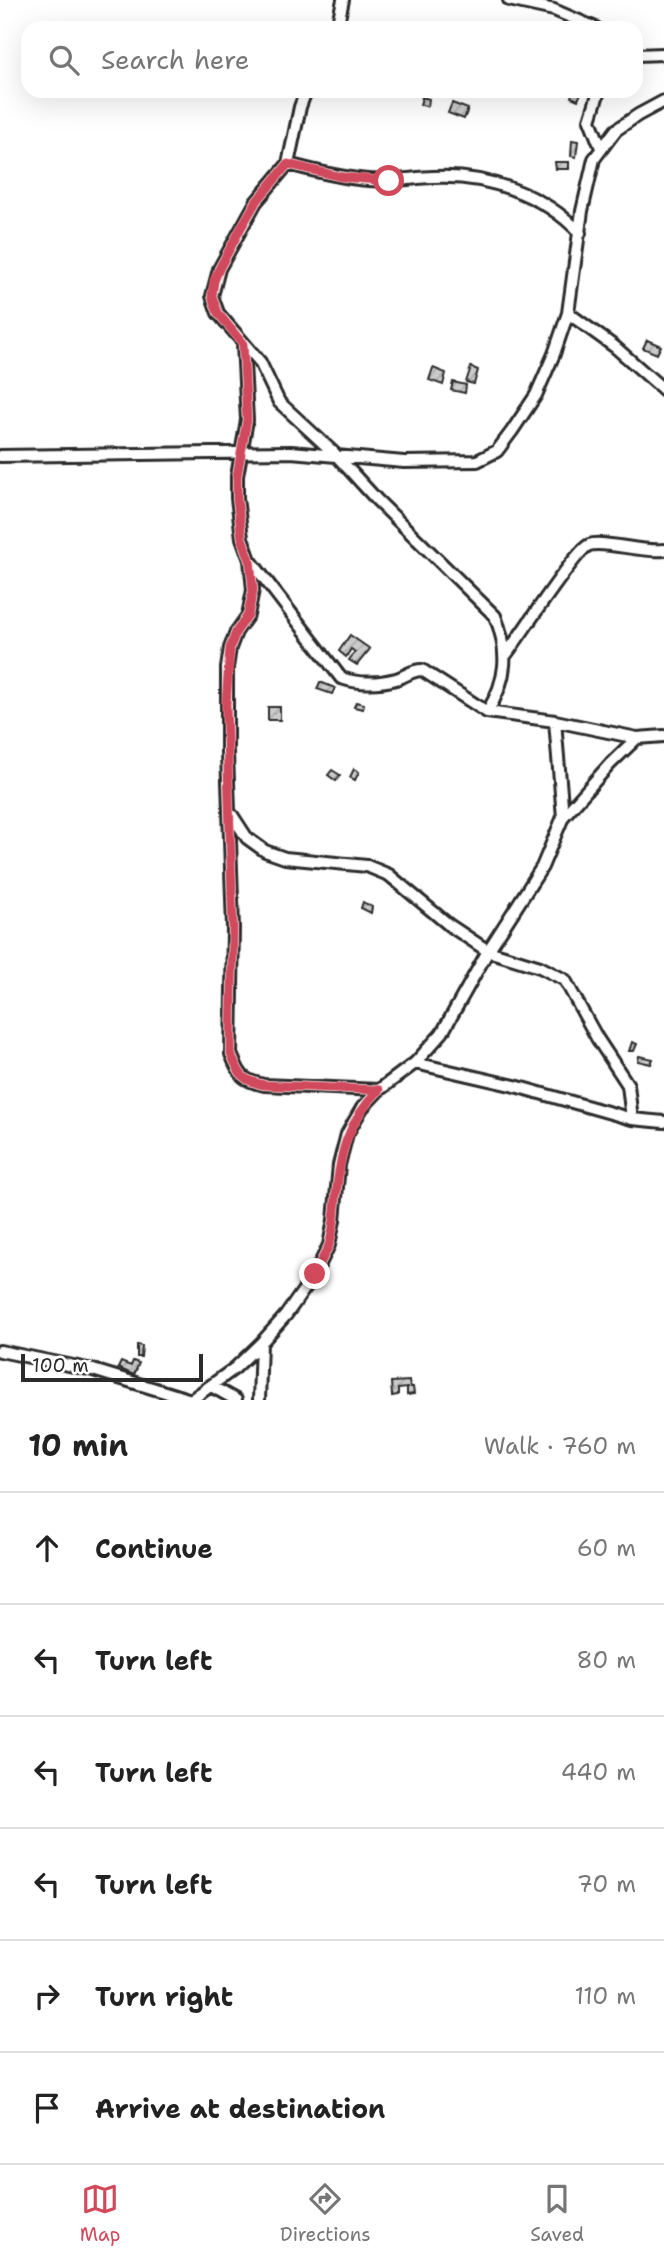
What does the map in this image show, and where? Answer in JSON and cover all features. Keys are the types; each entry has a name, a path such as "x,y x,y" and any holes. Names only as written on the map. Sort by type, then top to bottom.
{"street":[{"path":"338,21 343,0"},
{"path":"509,0 554,10 580,21"},
{"path":"643,55 664,54"},
{"path":"303,98 288,164 256,202 214,281 212,296 218,313 260,362 279,402 335,454 495,615 504,638 505,656 502,681 487,712"},
{"path":"597,98 590,120 601,148"},
{"path":"0,456 335,454 404,462 452,463 477,461 496,451 536,395 568,313 585,192 594,159 617,130 664,101"},
{"path":"288,164 366,180 435,177 496,185 526,193 548,205 580,233"},
{"path":"568,313 615,347 664,390"},
{"path":"243,344 247,420 237,476 242,538 250,560 328,665 341,678 356,683 375,683 398,678 412,670 422,670 487,712 555,721 637,738 664,736"},
{"path":"505,656 562,574 589,545 601,544 651,552 664,550"},
{"path":"250,560 252,603 248,615 236,632 227,668 233,928 231,1054 247,1082 379,1090"},
{"path":"555,721 563,817"},
{"path":"0,1351 93,1370 191,1400 211,1387 261,1342 286,1315 315,1274 324,1255 334,1220 339,1165 347,1134 362,1108 379,1090 415,1063 442,1033 488,951 542,867 563,817 637,738"},
{"path":"230,813 247,838 265,851 285,858 367,866 388,875 449,925 488,951 540,967 565,980 597,1038 628,1085 632,1119"},
{"path":"415,1063 515,1086 632,1119 664,1122"},
{"path":"259,1400 261,1342"},
{"path":"211,1387 236,1400"}],"building":[{"path":"422,98 429,99 428,106 420,105"},
{"path":"452,103 468,109 464,119 448,113"},
{"path":"572,140 578,141 576,157 571,156"},
{"path":"555,162 569,162 569,169 556,169"},
{"path":"647,340 661,346 657,354 643,348"},
{"path":"471,367 478,370 474,384 466,382"},
{"path":"433,368 446,373 443,385 429,380"},
{"path":"453,382 466,385 465,393 451,390"},
{"path":"350,635 370,649 357,665 349,660 355,652 351,649 346,657 339,651"},
{"path":"320,682 335,688 332,694 317,689"},
{"path":"356,702 364,704 363,709 354,707"},
{"path":"268,707 280,707 280,720 268,720"},
{"path":"354,769 359,772 355,780 350,777"},
{"path":"332,770 340,775 336,781 328,775"},
{"path":"363,902 372,907 371,913 361,908"},
{"path":"632,1042 637,1044 634,1051 629,1051"},
{"path":"639,1056 653,1059 651,1064 638,1061"},
{"path":"137,1345 142,1346 141,1357 137,1357"},
{"path":"133,1361 139,1363 134,1375 118,1368 121,1362 131,1366"},
{"path":"409,1381 414,1394 407,1395 407,1388 398,1389 398,1395 392,1396 391,1382"}],"route":[{"path":"315,1274 329,1245 339,1165 347,1134 362,1108 379,1090 247,1082 231,1054 233,928 227,668 230,648 236,632 248,615 253,590 250,560 242,538 237,498 237,476 247,420 243,344 218,313 212,296 219,269 242,226 256,202 288,164 342,177 389,181"}]}
